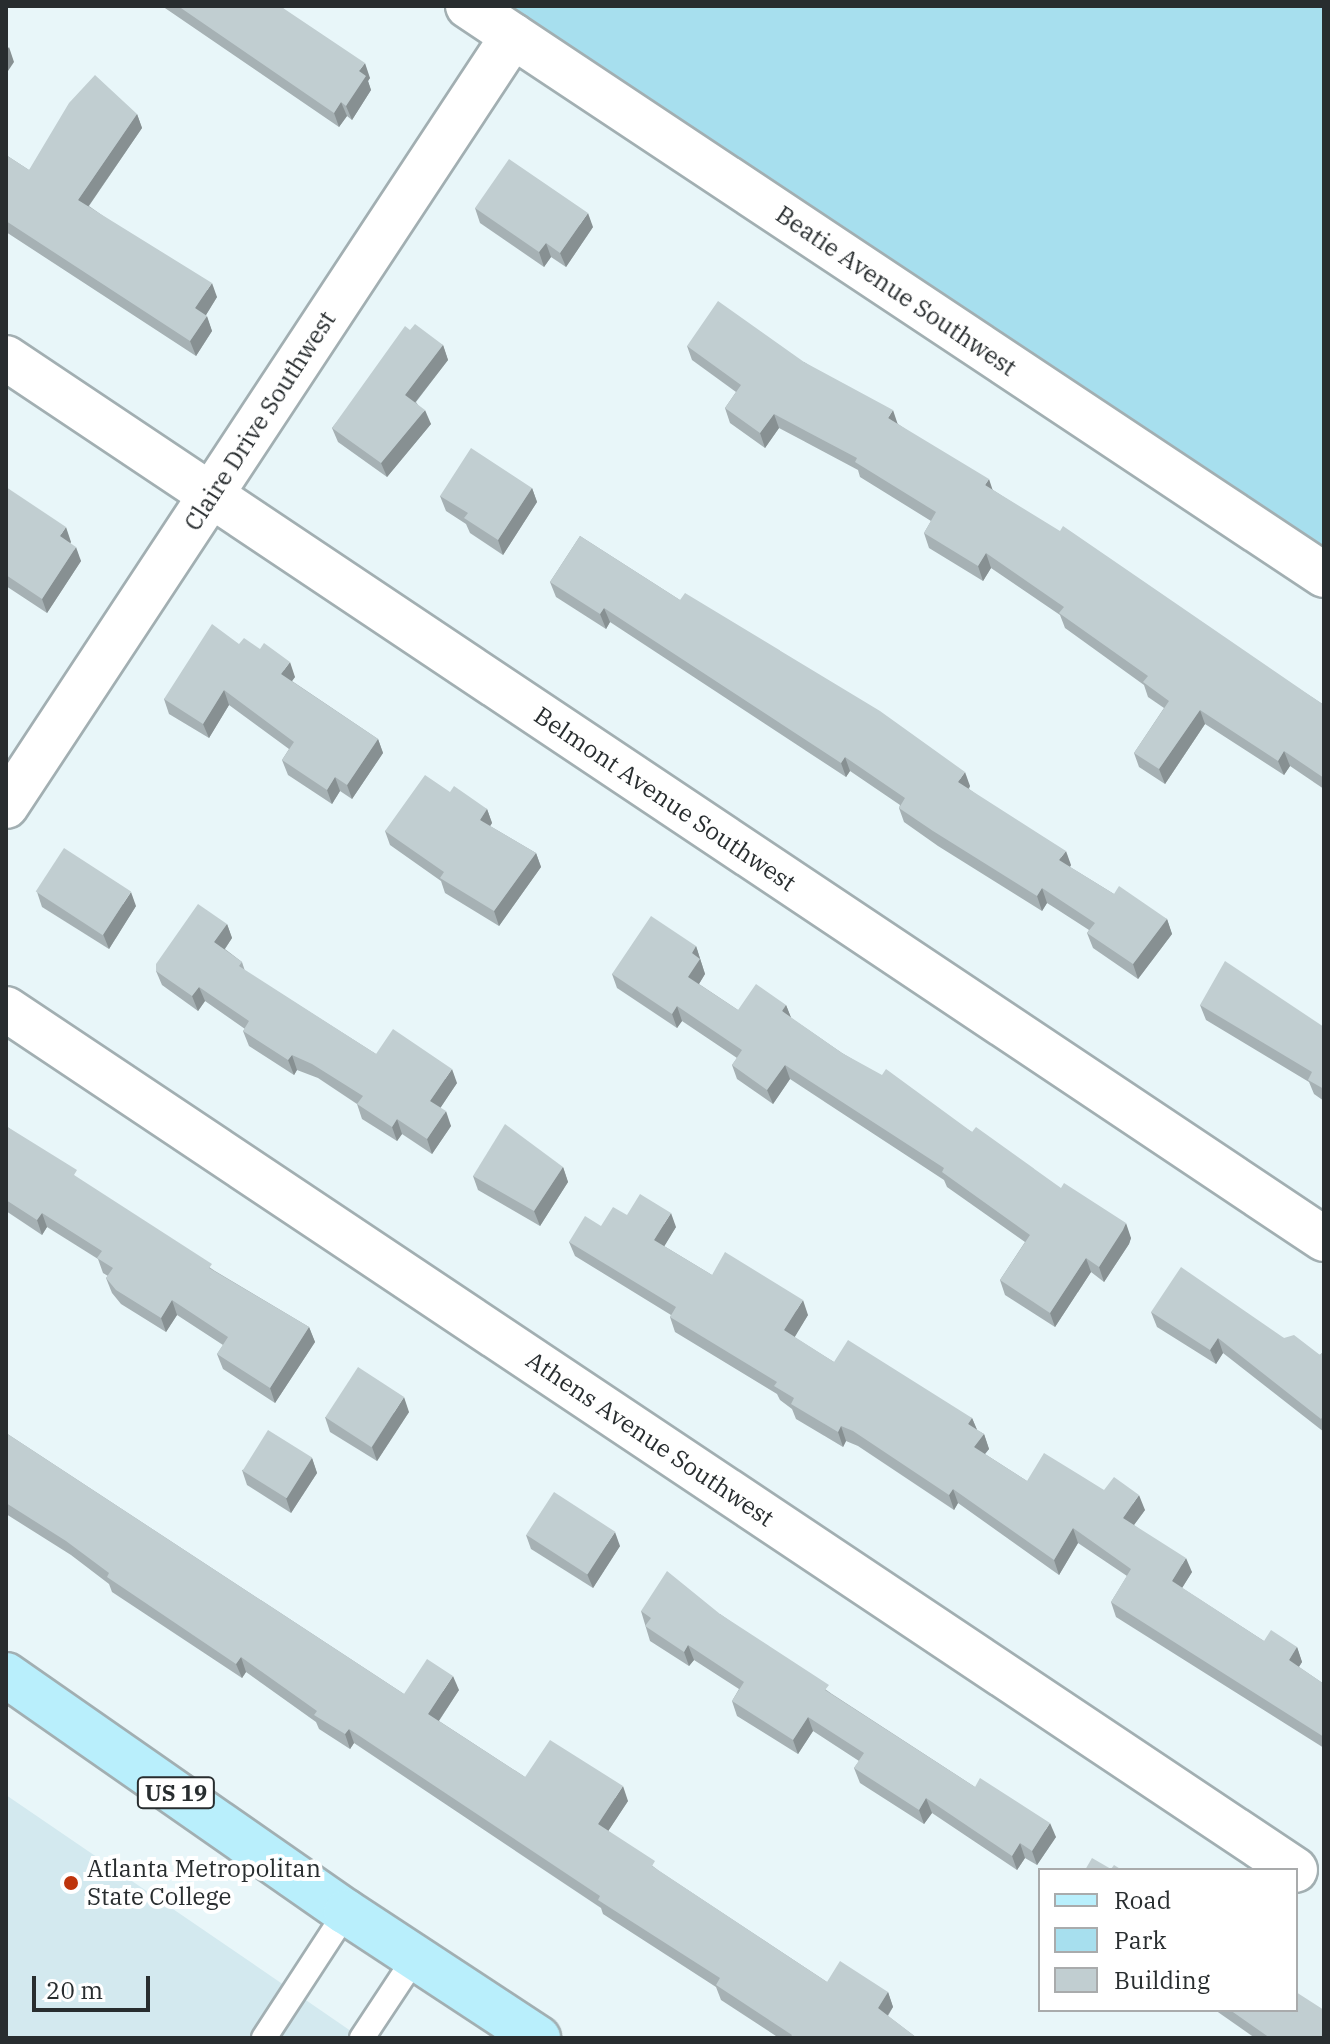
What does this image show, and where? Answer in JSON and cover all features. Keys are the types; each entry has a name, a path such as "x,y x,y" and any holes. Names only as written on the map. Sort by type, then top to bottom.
{"main road":[{"name":"US 19","path":"6,1675 346,1912 538,2038"}],"street":[{"name":"Beatie Avenue Southwest","path":"468,6 1324,575"},
{"name":"Claire Drive Southwest","path":"6,806 513,36"},
{"name":"Belmont Avenue Southwest","path":"6,358 1324,1239"},
{"name":"Athens Avenue Southwest","path":"6,1009 1292,1868"},
{"name":"Athens Avenue Southwest","path":"1298,1872 1324,1890"}],"lane":[{"path":"264,2038 346,1912"},
{"path":"362,2038 415,1958"}],"shaded area":[{"name":"Atlanta Metropolitan State College","path":"6,1795 265,1972 361,2038 6,2038"}],"green space":[{"path":"457,6 1324,6 1324,587"}],"building":[{"path":"178,6 280,6 365,63 359,71 366,76 346,106 341,102 334,113"},
{"path":"95,75 137,114 78,200 212,283 195,308 207,316 190,341 6,221 6,155 29,170 69,103"},
{"path":"509,159 588,213 560,253 546,243 539,252 475,208"},
{"path":"718,301 804,362 893,410 888,418 989,479 985,485 1060,531 1063,526 1324,705 1324,778 1284,751 1278,761 1200,710 1159,769 1134,753 1169,701 1143,682 1148,676 1059,613 1064,607 986,553 978,566 924,533 936,512 855,462 857,458 774,414 760,433 725,408 741,385 687,346"},
{"path":"415,324 443,345 405,395 425,410 381,463 332,428 405,326 410,330"},
{"path":"471,448 532,488 498,540 464,518 468,513 440,496"},
{"path":"6,487 66,527 60,536 76,547 42,599 6,575"},
{"path":"580,536 680,600 685,593 880,711 965,772 958,782 1066,851 1059,860 1114,894 1119,886 1167,919 1133,964 1087,933 1095,923 1042,888 1037,896 933,831 899,808 905,798 845,757 841,763 604,608 600,614 550,582"},
{"path":"212,624 239,644 244,638 260,649 264,643 290,662 281,674 378,739 347,785 335,777 327,790 282,760 294,742 224,690 203,724 164,699"},
{"path":"425,775 450,792 454,786 487,809 480,820 536,853 494,911 440,878 444,872 385,831"},
{"path":"64,848 131,892 103,935 36,892"},
{"path":"198,904 227,924 214,942 242,962 239,966 376,1054 393,1029 452,1069 430,1101 446,1111 427,1139 397,1119 392,1127 357,1104 363,1096 312,1064 292,1055 288,1060 243,1031 249,1021 199,987 192,996 156,971 156,964"},
{"path":"651,916 696,946 692,953 700,959 688,977 738,1010 756,984 786,1005 782,1011 842,1053 882,1075 886,1069 972,1132 976,1127 1061,1188 1064,1183 1126,1223 1099,1267 1086,1258 1050,1313 1000,1280 1030,1235 942,1172 944,1168 785,1065 767,1090 732,1065 742,1050 677,1006 672,1014 612,974"},
{"path":"1225,961 1324,1027 1324,1089 1308,1080 1312,1072 1200,1005"},
{"path":"505,1124 563,1167 534,1211 473,1176"},
{"path":"6,1126 77,1170 74,1175 212,1264 209,1268 309,1327 270,1388 217,1354 228,1337 172,1300 161,1318 116,1290 106,1278 113,1268 97,1258 102,1251 42,1213 37,1220 6,1200"},
{"path":"640,1194 671,1213 654,1240 712,1275 725,1252 803,1300 784,1330 834,1362 848,1340 972,1418 968,1424 984,1434 974,1447 1027,1481 1044,1453 1104,1490 1114,1477 1139,1495 1123,1518 1186,1558 1172,1581 1264,1641 1271,1630 1297,1647 1289,1660 1324,1684 1324,1737 1111,1602 1131,1569 1073,1528 1054,1560 953,1489 949,1495 853,1431 841,1426 838,1432 791,1404 794,1398 774,1386 777,1382 670,1317 676,1307 569,1242 585,1216 601,1226 613,1207 627,1215"},
{"path":"1181,1267 1284,1338 1294,1335 1320,1355 1324,1351 1324,1415 1321,1419 1218,1338 1210,1350 1151,1312"},
{"path":"358,1367 404,1397 371,1447 325,1417"},
{"path":"268,1430 312,1458 287,1498 243,1471"},
{"path":"6,1433 404,1694 427,1659 453,1676 428,1714 525,1777 550,1740 623,1786 598,1824 655,1861 652,1866 827,1982 840,1961 888,1992 878,2008 917,2038 790,2038 792,2035 716,1985 720,1978 598,1900 600,1896 349,1729 345,1734 314,1715 317,1711 241,1657 236,1664 107,1577 109,1573 66,1541 6,1503"},
{"path":"554,1492 615,1532 587,1575 526,1535"},
{"path":"667,1571 720,1614 829,1685 825,1690 975,1787 980,1778 1050,1823 1032,1851 1020,1843 1012,1856 926,1798 919,1810 854,1768 864,1753 808,1717 793,1740 732,1701 744,1682 688,1645 684,1652 645,1626 651,1618 641,1611"},
{"path":"1092,1858 1109,1868 1086,1868"},
{"path":"1298,1993 1324,2010 1324,2038 1270,2038 1233,2012 1298,2012"}],"place":[{"name":"Atlanta Metropolitan State College","path":"71,1883"}]}
